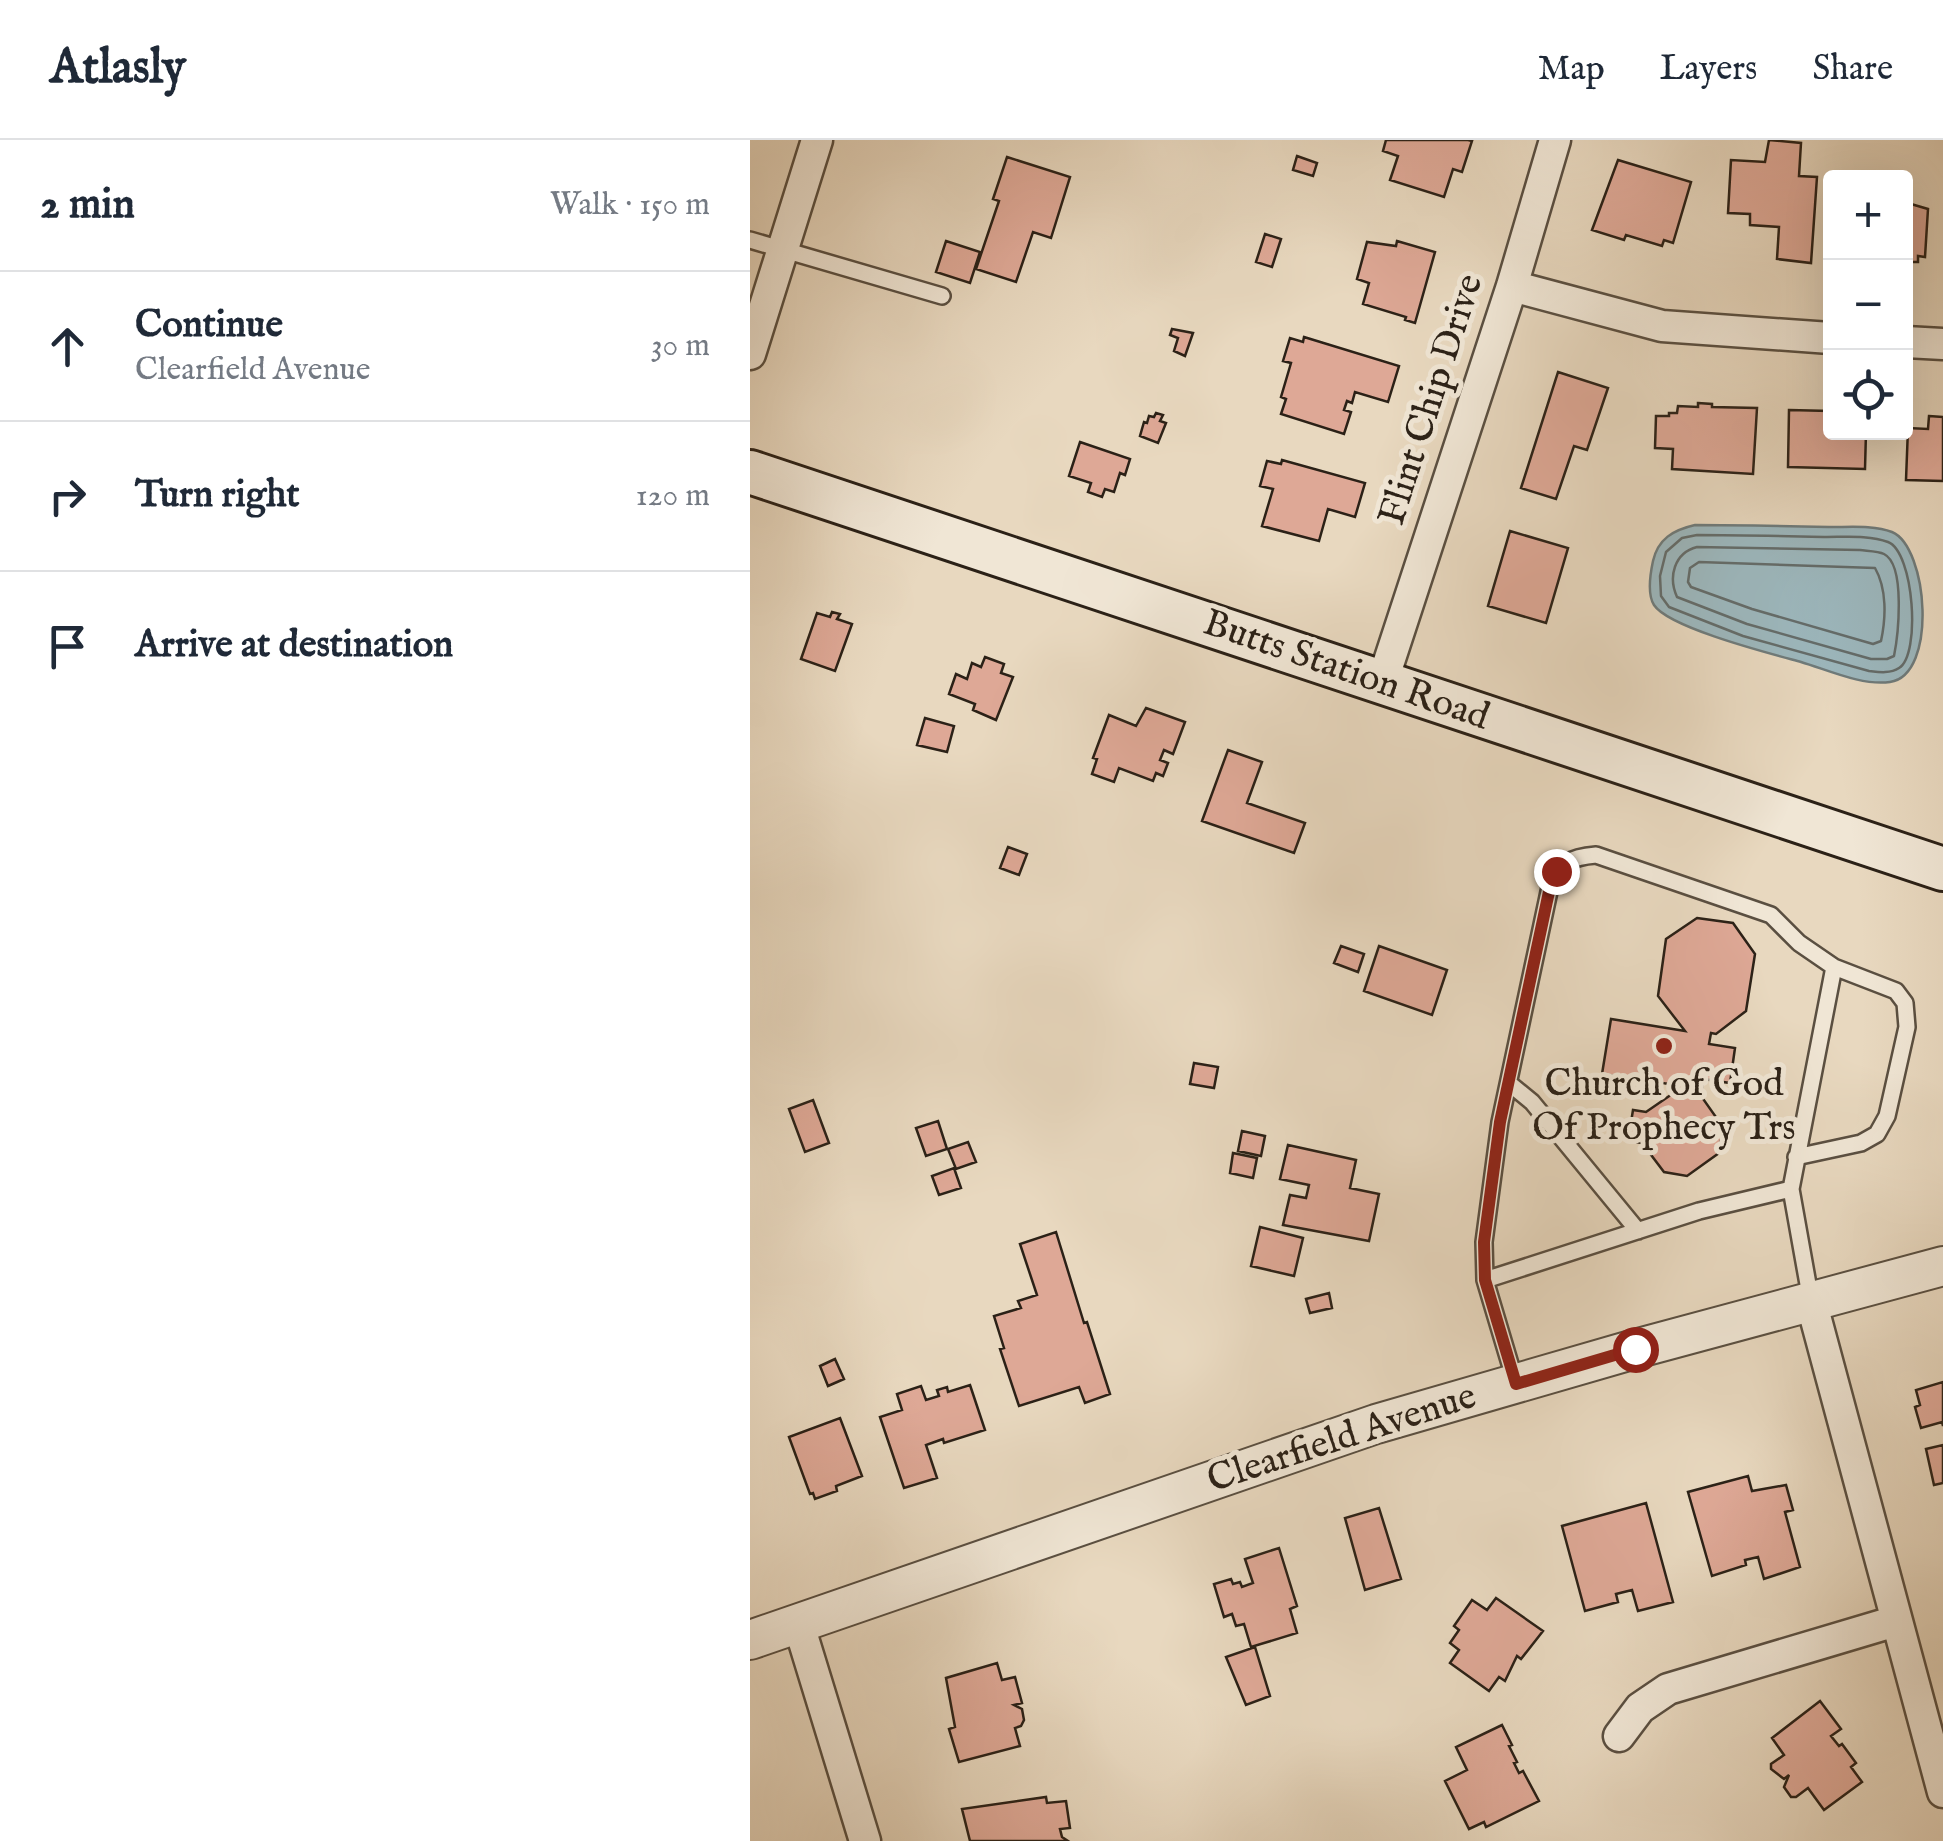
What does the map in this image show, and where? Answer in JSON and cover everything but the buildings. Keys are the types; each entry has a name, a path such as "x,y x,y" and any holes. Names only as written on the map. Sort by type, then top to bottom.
{"main road":[{"name":"Butts Station Road","path":"750,472 1943,869"}],"street":[{"path":"750,354 817,140"},
{"name":"Flint Chip Drive","path":"1382,683 1512,286 1555,140"},
{"path":"1512,286 1662,326 1823,338"},
{"path":"1913,342 1943,344"},
{"name":"Clearfield Avenue","path":"750,1640 1376,1424 1943,1266"},
{"path":"1811,1300 1943,1792"},
{"path":"1619,1736 1640,1708 1668,1689 1896,1621"},
{"path":"798,1622 864,1841"}],"lane":[{"path":"750,240 942,296"},
{"path":"1516,1384 1485,1280 1490,1182 1550,887 1556,871 1572,857 1596,855 1612,859 1771,915 1799,943 1834,967 1896,991 1905,1004 1907,1027 1887,1116 1877,1134 1861,1142 1796,1157"},
{"path":"1811,1300 1792,1189 1834,967"},
{"path":"1510,1084 1532,1102 1638,1231"},
{"path":"1485,1280 1698,1211 1792,1189"}],"water":[{"path":"1695,525 1862,527 1892,532 1904,542 1920,584 1921,635 1916,658 1905,674 1890,682 1857,680 1722,639 1663,614 1650,595 1655,553 1668,537"}],"place":[{"name":"Church of God Of Prophecy Trs","path":"1664,1046"}],"route":[{"path":"1556,871 1500,1122 1484,1242 1485,1280 1516,1384 1635,1349"}]}
